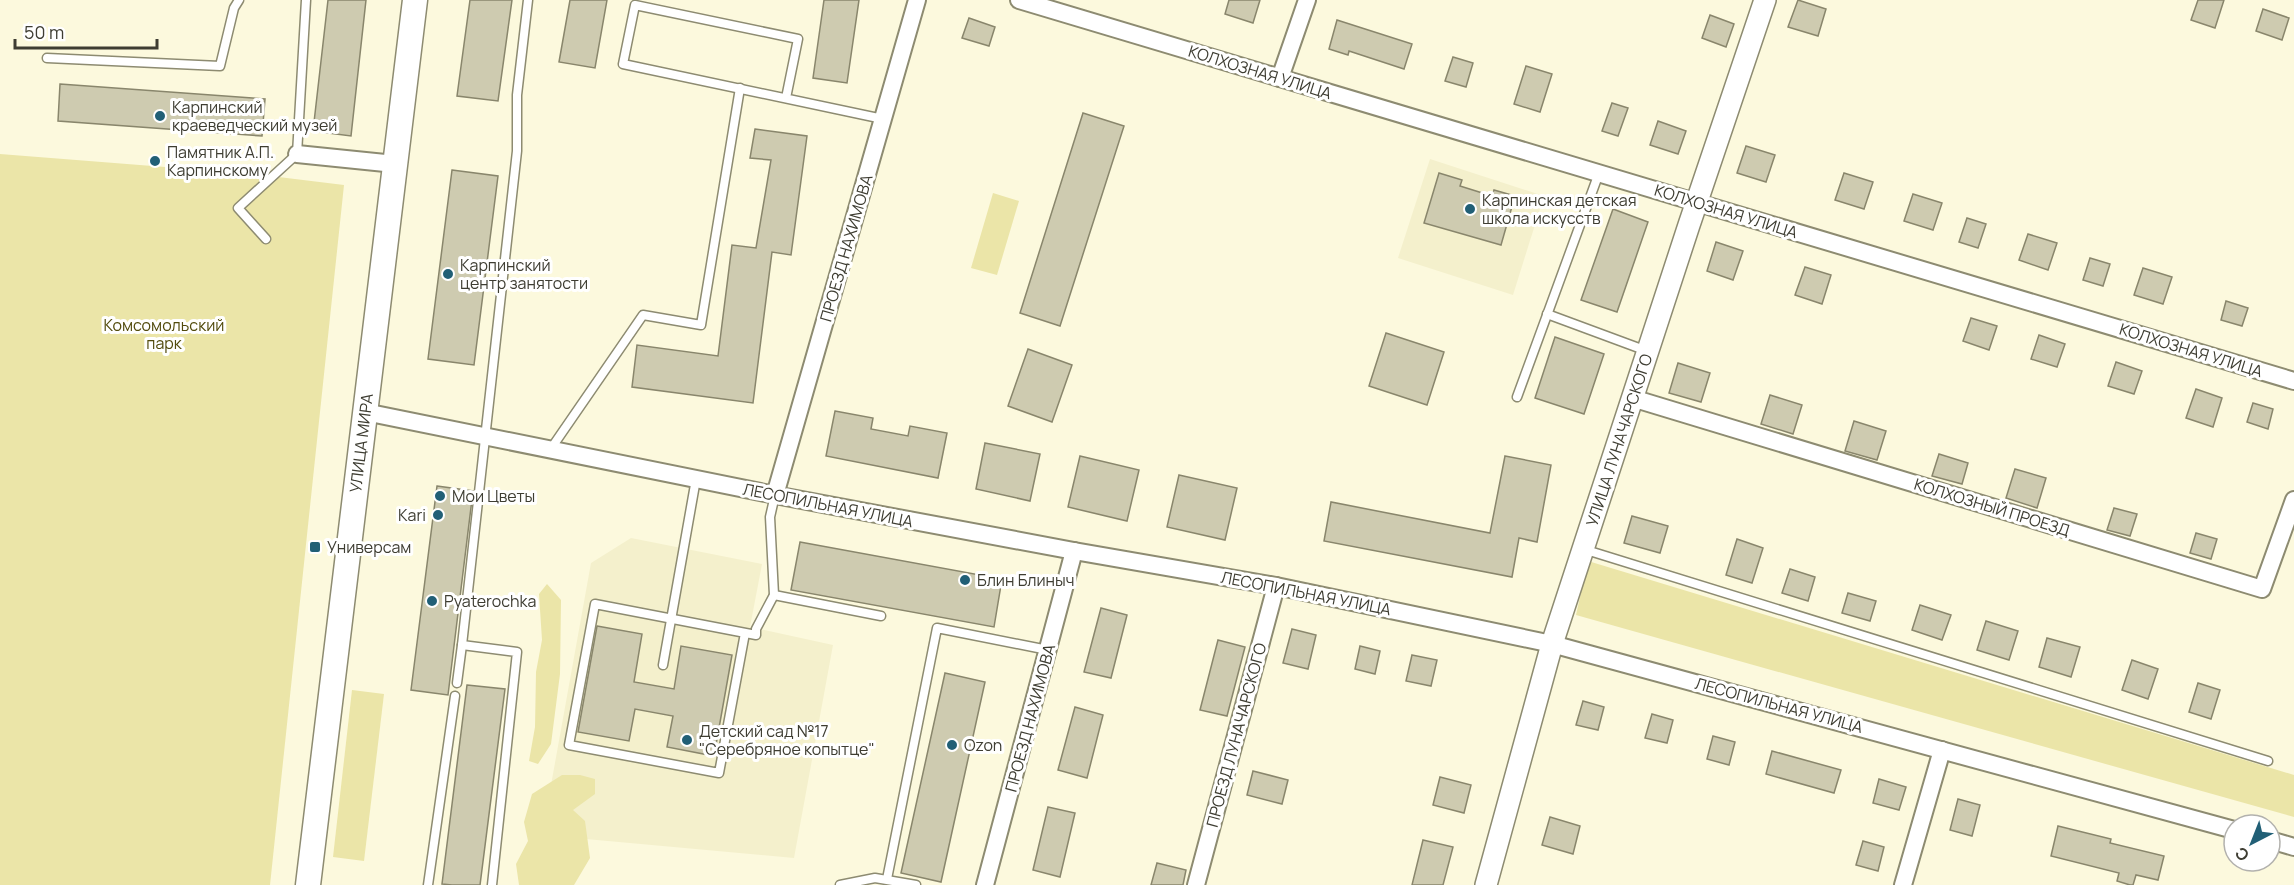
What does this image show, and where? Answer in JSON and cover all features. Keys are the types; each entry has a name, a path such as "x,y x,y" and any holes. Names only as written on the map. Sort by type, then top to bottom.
{"main road":[{"name":"УЛИЦА МИРА","path":"308,885 415,0"}],"street":[{"name":"ПРОЕЗД НАХИМОВА","path":"775,495 917,0"},
{"name":"КОЛХОЗНАЯ УЛИЦА","path":"1019,0 2294,381"},
{"path":"1280,78 1307,0"},
{"name":"УЛИЦА ЛУНАЧАРСКОГО","path":"1486,885 1552,644 1696,202 1765,0"},
{"path":"297,154 395,164"},
{"name":"КОЛХОЗНЫЙ ПРОЕЗД","path":"1632,398 2262,589 2294,500"},
{"name":"ЛЕСОПИЛЬНАЯ УЛИЦА","path":"365,412 775,495 1276,586 1552,644 2222,827"},
{"name":"ПРОЕЗД НАХИМОВА","path":"985,885 1074,551"},
{"name":"ПРОЕЗД ЛУНАЧАРСКОГО","path":"1196,885 1276,586"},
{"path":"1903,885 1942,750"}],"lane":[{"path":"47,58 220,66 234,8 239,0"},
{"path":"266,239 238,208 297,154 306,0"},
{"path":"457,683 517,151 517,95 528,0"},
{"path":"786,98 798,39 635,5 623,64 883,119"},
{"path":"550,450 643,315 701,325 740,88"},
{"path":"1517,397 1599,173"},
{"path":"1547,314 1648,351"},
{"path":"663,665 696,479"},
{"path":"745,633 719,773 569,745 595,604 756,635 756,629 774,595 770,517 775,495"},
{"path":"1583,549 2268,761"},
{"path":"774,595 881,616"},
{"path":"887,879 937,628 1048,650"},
{"path":"462,645 517,651 492,885"},
{"path":"428,885 455,696"},
{"path":"840,885 887,879 916,885"}],"shaded area":[{"path":"1430,159 1544,196 1513,295 1398,258"},
{"name":"Детский сад №17 \"Серебряное копытце\"","path":"631,538 762,564 750,627 833,645 794,858 542,835 591,563"}],"green space":[{"name":"Комсомольский парк","path":"0,154 254,174 344,185 270,885 0,885"},
{"path":"993,193 1019,201 997,275 971,268"},
{"path":"1588,561 2294,775 2294,817 2282,813 1576,615"},
{"path":"547,584 561,600 560,674 551,744 538,764 529,761 535,727 536,672 542,640 539,594"},
{"path":"352,690 384,694 364,861 333,857"},
{"path":"562,775 580,775 595,779 595,794 573,810 585,821 590,858 574,885 519,885 516,864 528,841 524,822 532,794"}],"building":[{"path":"328,0 366,0 351,136 313,131"},
{"path":"470,0 512,0 498,101 457,96"},
{"path":"570,0 607,0 595,68 559,62"},
{"path":"824,0 859,0 847,83 813,78"},
{"path":"1229,0 1260,0 1253,23 1225,14"},
{"path":"1798,0 1826,9 1818,36 1788,27"},
{"path":"2198,0 2224,0 2215,28 2191,20"},
{"path":"2263,9 2289,18 2282,40 2256,31"},
{"path":"1710,15 1734,24 1726,47 1702,38"},
{"path":"969,18 995,27 989,46 962,38"},
{"path":"1337,20 1412,44 1404,69 1349,51 1348,55 1329,49"},
{"path":"1453,57 1473,63 1466,87 1445,81"},
{"path":"1526,66 1552,74 1540,112 1514,104"},
{"path":"60,84 265,99 262,136 58,121"},
{"path":"1612,103 1628,108 1618,136 1602,131"},
{"path":"1083,113 1124,126 1060,326 1020,313"},
{"path":"1658,121 1686,131 1678,154 1650,145"},
{"path":"755,129 807,136 791,255 772,252 753,403 632,387 637,345 718,356 732,245 756,248 771,160 750,158"},
{"path":"1746,146 1775,155 1766,182 1737,173"},
{"path":"452,170 498,176 474,365 428,359"},
{"name":"Карпинская детская школа искусств","path":"1439,173 1462,180 1460,186 1492,196 1494,190 1515,196 1501,245 1424,223"},
{"path":"1844,173 1873,182 1864,209 1835,200"},
{"path":"1913,194 1942,203 1933,230 1904,221"},
{"path":"1613,209 1648,222 1617,312 1581,300"},
{"path":"1967,218 1986,224 1978,248 1959,242"},
{"path":"2028,234 2057,243 2048,270 2019,260"},
{"path":"1716,242 1743,251 1733,280 1707,271"},
{"path":"2090,258 2110,264 2103,286 2083,280"},
{"path":"1805,267 1831,275 1822,304 1795,295"},
{"path":"2143,268 2172,277 2163,304 2134,295"},
{"path":"2226,301 2248,308 2242,326 2221,320"},
{"path":"1971,318 1997,326 1989,350 1963,341"},
{"path":"1386,333 1444,352 1427,405 1369,386"},
{"path":"2039,335 2065,344 2057,367 2031,359"},
{"path":"1555,337 1604,354 1584,414 1535,398"},
{"path":"1028,349 1072,365 1052,422 1008,406"},
{"path":"2116,362 2142,371 2134,394 2108,386"},
{"path":"1678,363 1710,373 1701,402 1669,393"},
{"path":"2196,389 2222,398 2213,427 2186,418"},
{"path":"1770,395 1802,405 1793,434 1761,424"},
{"path":"2253,403 2273,409 2268,429 2247,422"},
{"path":"835,411 873,418 871,429 908,436 910,426 947,433 938,478 826,456"},
{"path":"1854,421 1886,431 1877,460 1845,451"},
{"path":"985,443 1040,454 1030,501 976,489"},
{"path":"1939,454 1968,463 1962,484 1932,476"},
{"path":"1080,456 1139,470 1127,521 1068,507"},
{"path":"1505,456 1551,465 1537,542 1519,538 1512,577 1324,541 1331,502 1490,533"},
{"path":"2015,469 2046,478 2037,508 2006,498"},
{"path":"1179,475 1237,488 1225,540 1167,527"},
{"path":"437,486 473,491 448,695 411,690"},
{"path":"2114,508 2137,514 2130,536 2107,530"},
{"path":"1632,516 1668,526 1660,553 1624,543"},
{"path":"2196,533 2217,539 2211,559 2190,553"},
{"path":"1737,539 1763,548 1752,583 1726,575"},
{"path":"800,542 1002,579 994,627 791,590"},
{"path":"1790,569 1815,577 1808,601 1782,593"},
{"path":"1848,593 1876,601 1870,621 1842,613"},
{"path":"1920,605 1951,615 1942,640 1912,630"},
{"path":"1101,608 1127,615 1111,678 1084,672"},
{"path":"1986,621 2018,631 2009,660 1977,650"},
{"path":"597,626 642,634 634,682 674,689 681,646 732,655 714,756 667,747 673,716 635,709 629,741 578,732"},
{"path":"1292,629 1316,635 1308,669 1283,663"},
{"path":"2047,638 2080,647 2071,677 2039,667"},
{"path":"1218,640 1245,647 1227,716 1200,710"},
{"path":"1360,646 1380,651 1375,674 1355,669"},
{"path":"1412,655 1437,660 1431,686 1406,681"},
{"path":"2132,660 2158,669 2148,699 2122,690"},
{"path":"945,673 985,682 941,882 901,873"},
{"path":"2198,683 2220,690 2211,719 2189,712"},
{"path":"467,685 505,689 480,885 442,884"},
{"path":"1583,701 1604,707 1598,730 1576,725"},
{"path":"1075,707 1103,715 1087,778 1058,770"},
{"path":"1652,714 1673,720 1667,743 1645,738"},
{"path":"1713,736 1735,742 1729,765 1707,759"},
{"path":"1772,751 1841,770 1834,793 1766,774"},
{"path":"1253,771 1288,780 1282,804 1247,795"},
{"path":"1440,777 1471,785 1464,813 1433,805"},
{"path":"1879,779 1906,787 1899,810 1873,803"},
{"path":"1958,799 1980,805 1972,836 1950,830"},
{"path":"1048,807 1075,813 1060,877 1033,870"},
{"path":"1550,817 1580,826 1573,854 1542,845"},
{"path":"2058,826 2111,839 2110,843 2164,856 2158,880 2136,875 2133,885 2130,885 2117,881 2119,873 2051,856"},
{"path":"1423,840 1453,847 1443,885 1412,885"},
{"path":"1863,841 1884,847 1878,871 1856,865"},
{"path":"1157,863 1186,870 1183,885 1151,885"}],"place":[{"name":"Карпинский краеведческий музей","path":"160,116"},
{"name":"Памятник А.П. Карпинскому","path":"155,161"},
{"name":"Карпинская детская школа искусств","path":"1470,209"},
{"name":"Карпинский центр занятости","path":"448,274"},
{"name":"Мои Цветы","path":"440,496"},
{"name":"Kari","path":"438,515"},
{"name":"Универсам","path":"315,547"},
{"name":"Блин Блиныч","path":"965,580"},
{"name":"Pyaterochka","path":"432,601"},
{"name":"Детский сад №17 \"Серебряное копытце\"","path":"687,740"},
{"name":"Ozon","path":"952,745"}]}
